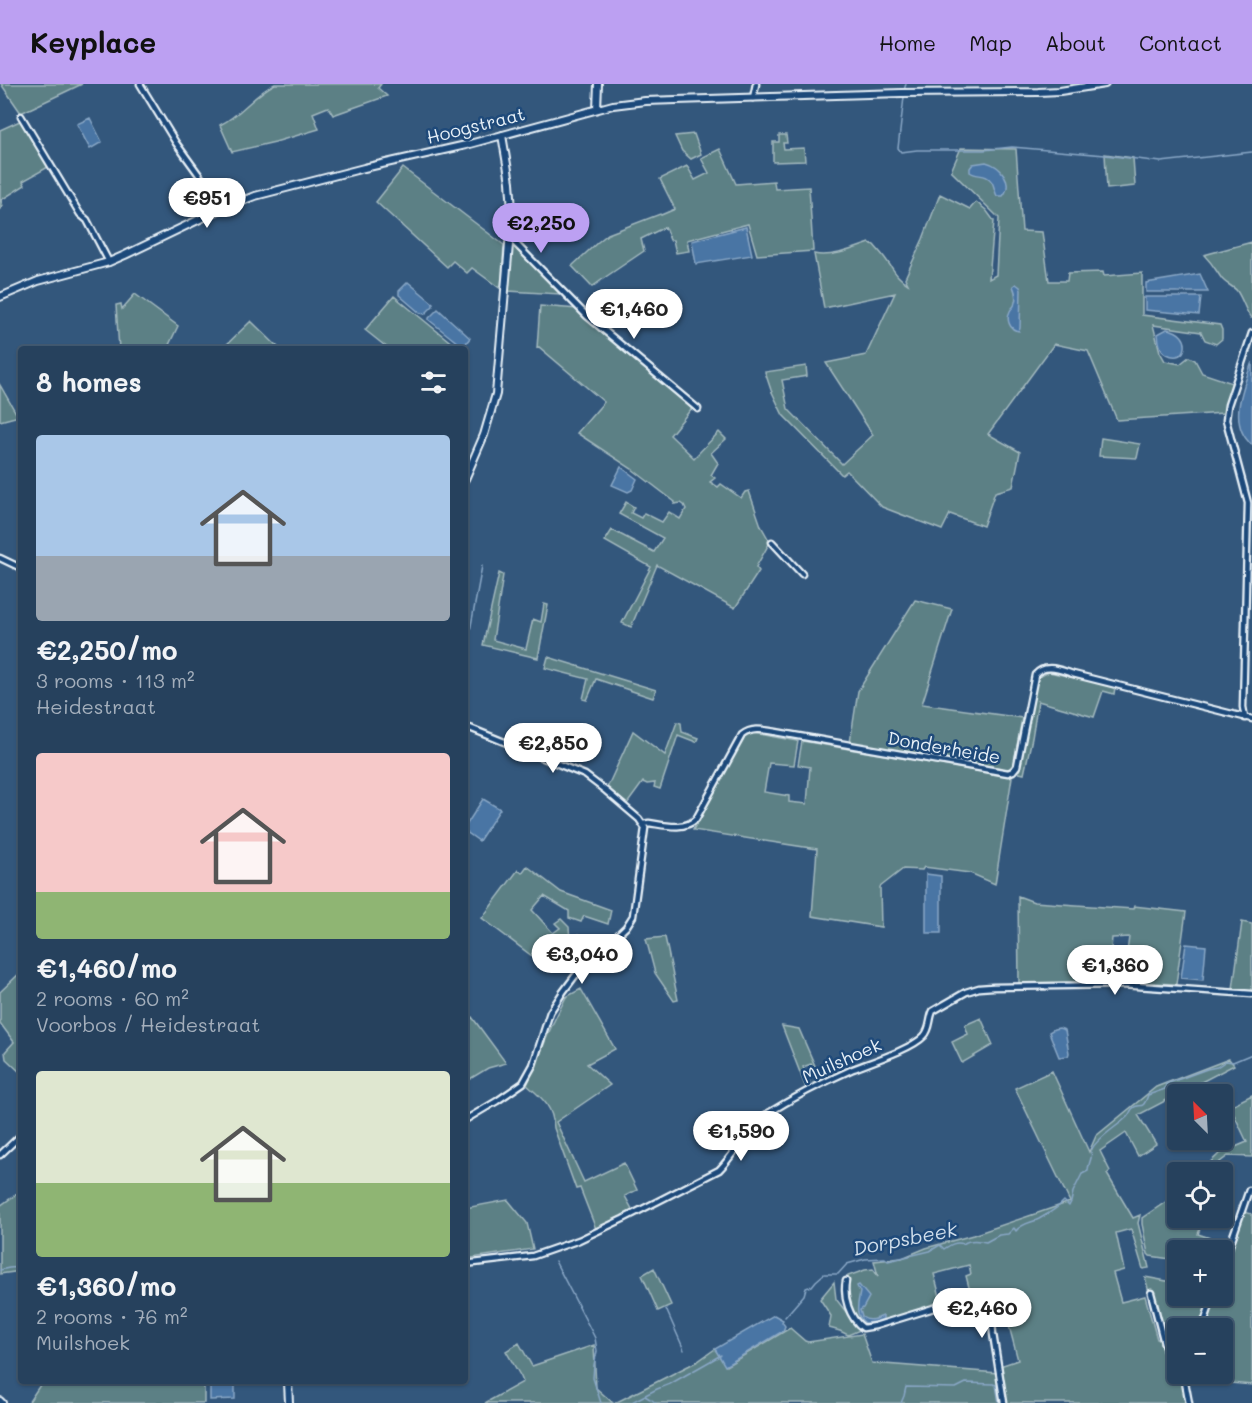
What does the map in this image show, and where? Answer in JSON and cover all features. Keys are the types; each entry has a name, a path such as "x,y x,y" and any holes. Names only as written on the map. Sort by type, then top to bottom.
{"street":[{"path":"140,84 176,143 223,208"},
{"path":"597,110 598,84"},
{"path":"753,98 756,84"},
{"name":"Hoogstraat","path":"0,297 47,278 109,262 223,208 255,196 635,102 901,93 1038,92 1105,84"},
{"path":"21,116 80,214 87,220 109,262"},
{"path":"468,472 484,435 496,394 512,210 502,135"},
{"path":"510,238 587,316 698,409"},
{"path":"1245,717 1243,707 1248,503 1226,420 1228,405 1252,333"},
{"path":"772,542 802,574"},
{"path":"0,558 18,567"},
{"name":"Donderheide","path":"644,824 684,826 692,824 742,735 750,730 776,732 1008,773 1017,766 1035,675 1043,669 1049,668 1252,720"},
{"path":"468,727 585,775 639,819 644,824 645,832 633,916 630,921 575,976 563,992 550,1012 533,1065 524,1083 468,1118"},
{"name":"Muilshoek","path":"468,1264 533,1256 571,1243 719,1170 747,1133 766,1115 814,1087 917,1042 927,1033 933,1011 972,990 1032,985 1122,985 1252,994"},
{"path":"0,1155 18,1139"},
{"path":"1232,1240 1249,1190"},
{"path":"846,1281 845,1292 848,1306 856,1322 863,1328 981,1294 987,1298 990,1303 1004,1403"},
{"path":"1151,1293 1167,1354"},
{"path":"288,1384 289,1403"},
{"path":"1185,1384 1189,1403"}],"green space":[{"path":"1,84 82,84 21,113"},
{"path":"275,84 381,84 378,88 387,96 333,115 328,107 313,113 319,129 232,152 220,125"},
{"path":"22,120 50,166 23,181 25,185 1,200 3,206 0,209 0,130"},
{"path":"694,134 701,154 691,159 682,151 675,136"},
{"path":"779,135 786,135 787,143 783,143 784,149 804,148 805,161 773,162 773,142 779,142"},
{"path":"961,148 1016,149 1022,231 1042,232 1049,281 1067,281 1068,273 1103,272 1104,276 1142,273 1142,315 1220,325 1222,330 1222,339 1216,344 1205,340 1201,332 1153,325 1160,352 1165,361 1180,364 1189,357 1195,360 1202,373 1232,383 1224,413 1117,420 1088,351 1054,344 988,434 1020,452 1013,487 995,492 983,526 950,514 942,530 882,507 847,471 842,475 783,415 765,372 806,366 807,376 782,380 788,409 842,464 873,435 826,363 866,355 895,293 824,308 814,254 835,254 870,243 898,276 908,284 905,278 940,194 970,209 976,202 994,221 989,279 996,275 999,218 951,171"},
{"path":"720,149 736,184 774,181 775,189 809,187 813,251 757,255 748,224 687,240 689,251 676,253 673,240 670,240 665,227 641,239 644,251 592,287 572,266 608,234 675,209 660,179 687,166 695,180 709,173 701,158"},
{"path":"1105,154 1133,158 1135,186 1107,189"},
{"path":"403,168 504,245 501,289 472,268 467,273 453,261 447,267 376,202"},
{"path":"1252,242 1251,318 1237,291 1222,279 1204,255"},
{"path":"512,246 515,246 560,294 508,291"},
{"path":"135,294 178,326 168,346 119,346 116,305 121,304 122,309"},
{"path":"394,296 455,346 385,346 365,330"},
{"path":"540,306 578,309 692,408 670,435 694,458 719,432 726,439 711,453 718,463 711,475 715,478 710,482 718,487 721,484 741,498 745,492 749,491 761,526 770,542 756,567 759,571 735,608 657,565 631,627 622,623 651,567 605,541 612,530 654,552 663,538 619,514 626,502 634,507 631,513 641,518 644,513 662,522 669,512 680,519 686,509 681,503 674,504 675,502 632,469 577,433 604,402 539,347 537,348"},
{"path":"251,321 277,346 225,346"},
{"path":"0,385 18,416 0,421"},
{"path":"1101,438 1140,444 1137,458 1099,456"},
{"path":"499,573 503,575 493,640 526,649 533,619 541,622 544,604 548,605 538,658 483,645"},
{"path":"915,600 952,609 922,704 1022,718 1014,763 1009,769 850,743 858,691"},
{"path":"548,657 656,690 653,698 596,679 587,700 583,699 588,679 545,668"},
{"path":"1049,672 1115,687 1114,694 1103,691 1094,717 1038,701 1024,774 1019,773 1036,681"},
{"path":"677,722 681,723 682,732 698,738 696,742 678,735 660,789 654,787 655,783 643,782 627,804 607,788 633,731 665,755"},
{"path":"754,733 798,741 794,765 769,763 764,792 789,796 789,802 807,804 810,767 798,765 802,741 1012,777 995,884 970,873 924,867 922,870 903,869 880,887 881,927 812,916 817,849 693,830 743,739"},
{"path":"527,866 561,892 611,910 608,924 584,916 581,922 569,918 569,911 544,896 532,910 553,933 560,928 555,923 561,919 569,927 570,940 578,934 584,941 578,948 588,959 578,970 549,938 532,956 482,918 518,870 522,873"},
{"path":"1018,896 1034,902 1133,909 1134,906 1186,912 1176,984 1123,982 1129,937 1112,938 1108,982 1019,983"},
{"path":"1242,922 1252,924 1252,991 1233,989"},
{"path":"665,937 678,1000 674,1001 655,973 646,939"},
{"path":"18,975 18,1070 6,1059 5,1052 14,1042 0,1023 0,992"},
{"path":"581,989 615,1049 587,1064 610,1085 556,1122 584,1182 624,1163 637,1190 625,1196 633,1211 596,1229 580,1188 576,1189 549,1108 527,1085 566,997"},
{"path":"472,1017 506,1063 488,1068 468,1080 468,1019"},
{"path":"981,1018 993,1045 962,1063 952,1042 968,1034 965,1025"},
{"path":"782,1026 799,1029 822,1082 814,1086 813,1083 819,1081 811,1064 803,1067 811,1086 806,1088"},
{"path":"1229,1059 1234,1065 1198,1084 1167,1084 1167,1100 1138,1115 1156,1144 1138,1156 1126,1133 1100,1151 1110,1171 1107,1174 1133,1218 1140,1215 1138,1223 1149,1268 1143,1269 1131,1229 1116,1233 1124,1270 1113,1273 1121,1302 1145,1296 1167,1366 1167,1384 1182,1384 1186,1403 1007,1403 1000,1366 1018,1360 1004,1307 1012,1303 993,1308 986,1294 971,1295 966,1276 971,1274 969,1265 934,1274 942,1304 869,1325 861,1322 856,1316 850,1300 848,1276 873,1269 878,1276 874,1261 902,1258 926,1248 973,1235 1070,1202 1015,1088 1052,1071 1089,1152 1096,1136 1156,1087"},
{"path":"1252,1095 1252,1157 1228,1156 1220,1162 1211,1162 1219,1154 1233,1150 1247,1142 1233,1112 1233,1104"},
{"path":"18,1193 18,1271 0,1274 0,1206"},
{"path":"508,1200 527,1223 533,1249 468,1259 468,1207"},
{"path":"1167,1201 1167,1228 1200,1228 1198,1234 1210,1238 1209,1240 1167,1240 1167,1259 1150,1256 1142,1218"},
{"path":"1244,1212 1252,1214 1252,1385 1233,1383 1233,1318 1209,1318 1213,1306 1233,1306 1233,1246"},
{"path":"654,1268 671,1305 658,1311 642,1275"},
{"path":"1145,1277 1167,1281 1167,1306 1208,1306 1204,1318 1167,1318 1167,1353"},
{"path":"834,1282 836,1299 860,1330 848,1335 829,1328 831,1316 820,1299"},
{"path":"790,1328 808,1342 862,1334 872,1363 998,1373 1002,1403 615,1403 698,1361 715,1349 726,1366"},
{"path":"519,1343 532,1366 594,1345 596,1388 613,1403 485,1403 523,1382 506,1351"},
{"path":"41,1384 204,1384 204,1403 28,1403"}],"water":[{"path":"90,118 102,142 90,149 77,124"},
{"path":"986,162 997,167 1004,175 1007,185 1003,196 997,196 990,179 970,172 973,164"},
{"path":"746,227 752,255 696,264 692,241"},
{"path":"1200,274 1208,292 1146,292 1146,283"},
{"path":"408,282 433,303 425,314 420,313 399,295 399,291"},
{"path":"1016,284 1021,290 1019,331 1013,329 1008,321 1016,300 1013,286"},
{"path":"1145,297 1201,297 1199,315 1145,310"},
{"path":"438,309 470,338 462,346 429,318"},
{"path":"1167,329 1182,336 1185,342 1183,352 1179,355 1167,354 1161,348 1158,334"},
{"path":"1252,362 1252,445 1240,427 1239,405"},
{"path":"621,467 637,479 632,490 628,492 612,485"},
{"path":"483,799 500,809 479,841 468,833 468,822"},
{"path":"926,874 941,876 941,933 926,933"},
{"path":"1186,944 1206,946 1203,980 1181,978"},
{"path":"1059,1028 1065,1030 1068,1056 1059,1057 1049,1032"},
{"path":"859,1285 869,1297 860,1310 862,1317 870,1320 883,1316 883,1319 865,1323 859,1316 860,1292 857,1286"},
{"path":"774,1315 783,1320 785,1326 783,1331 725,1366 715,1349"},
{"path":"210,1384 235,1384 235,1399 210,1400"}],"waterway":[{"path":"904,90 906,84"},
{"path":"904,97 898,148 901,152 1012,147 1161,162 1252,152"},
{"path":"468,642 482,566"},
{"name":"Dorpsbeek","path":"785,1317 804,1295 806,1288 812,1286 824,1274 838,1274 847,1264 865,1259 885,1258 888,1261 930,1251 940,1245 944,1249 958,1243 977,1240 986,1242 999,1235 1008,1234 1014,1228 1016,1231 1039,1219 1064,1201 1069,1206 1082,1174 1088,1171 1091,1152 1095,1145 1127,1117 1132,1109 1142,1105 1148,1095 1165,1089 1166,1084 1217,1067 1226,1061 1233,1062 1252,1054"},
{"path":"555,1261 595,1338 597,1351 593,1378 601,1403"},
{"path":"0,1270 18,1267"},
{"path":"666,1309 684,1350"},
{"name":"Dorpsbeek","path":"630,1403 670,1384 721,1355"},
{"path":"901,1403 906,1387 956,1388 966,1383 996,1385 999,1403"},
{"name":"Dorpsbeek","path":"645,1396 650,1399"},
{"path":"652,1400 656,1403"}]}
